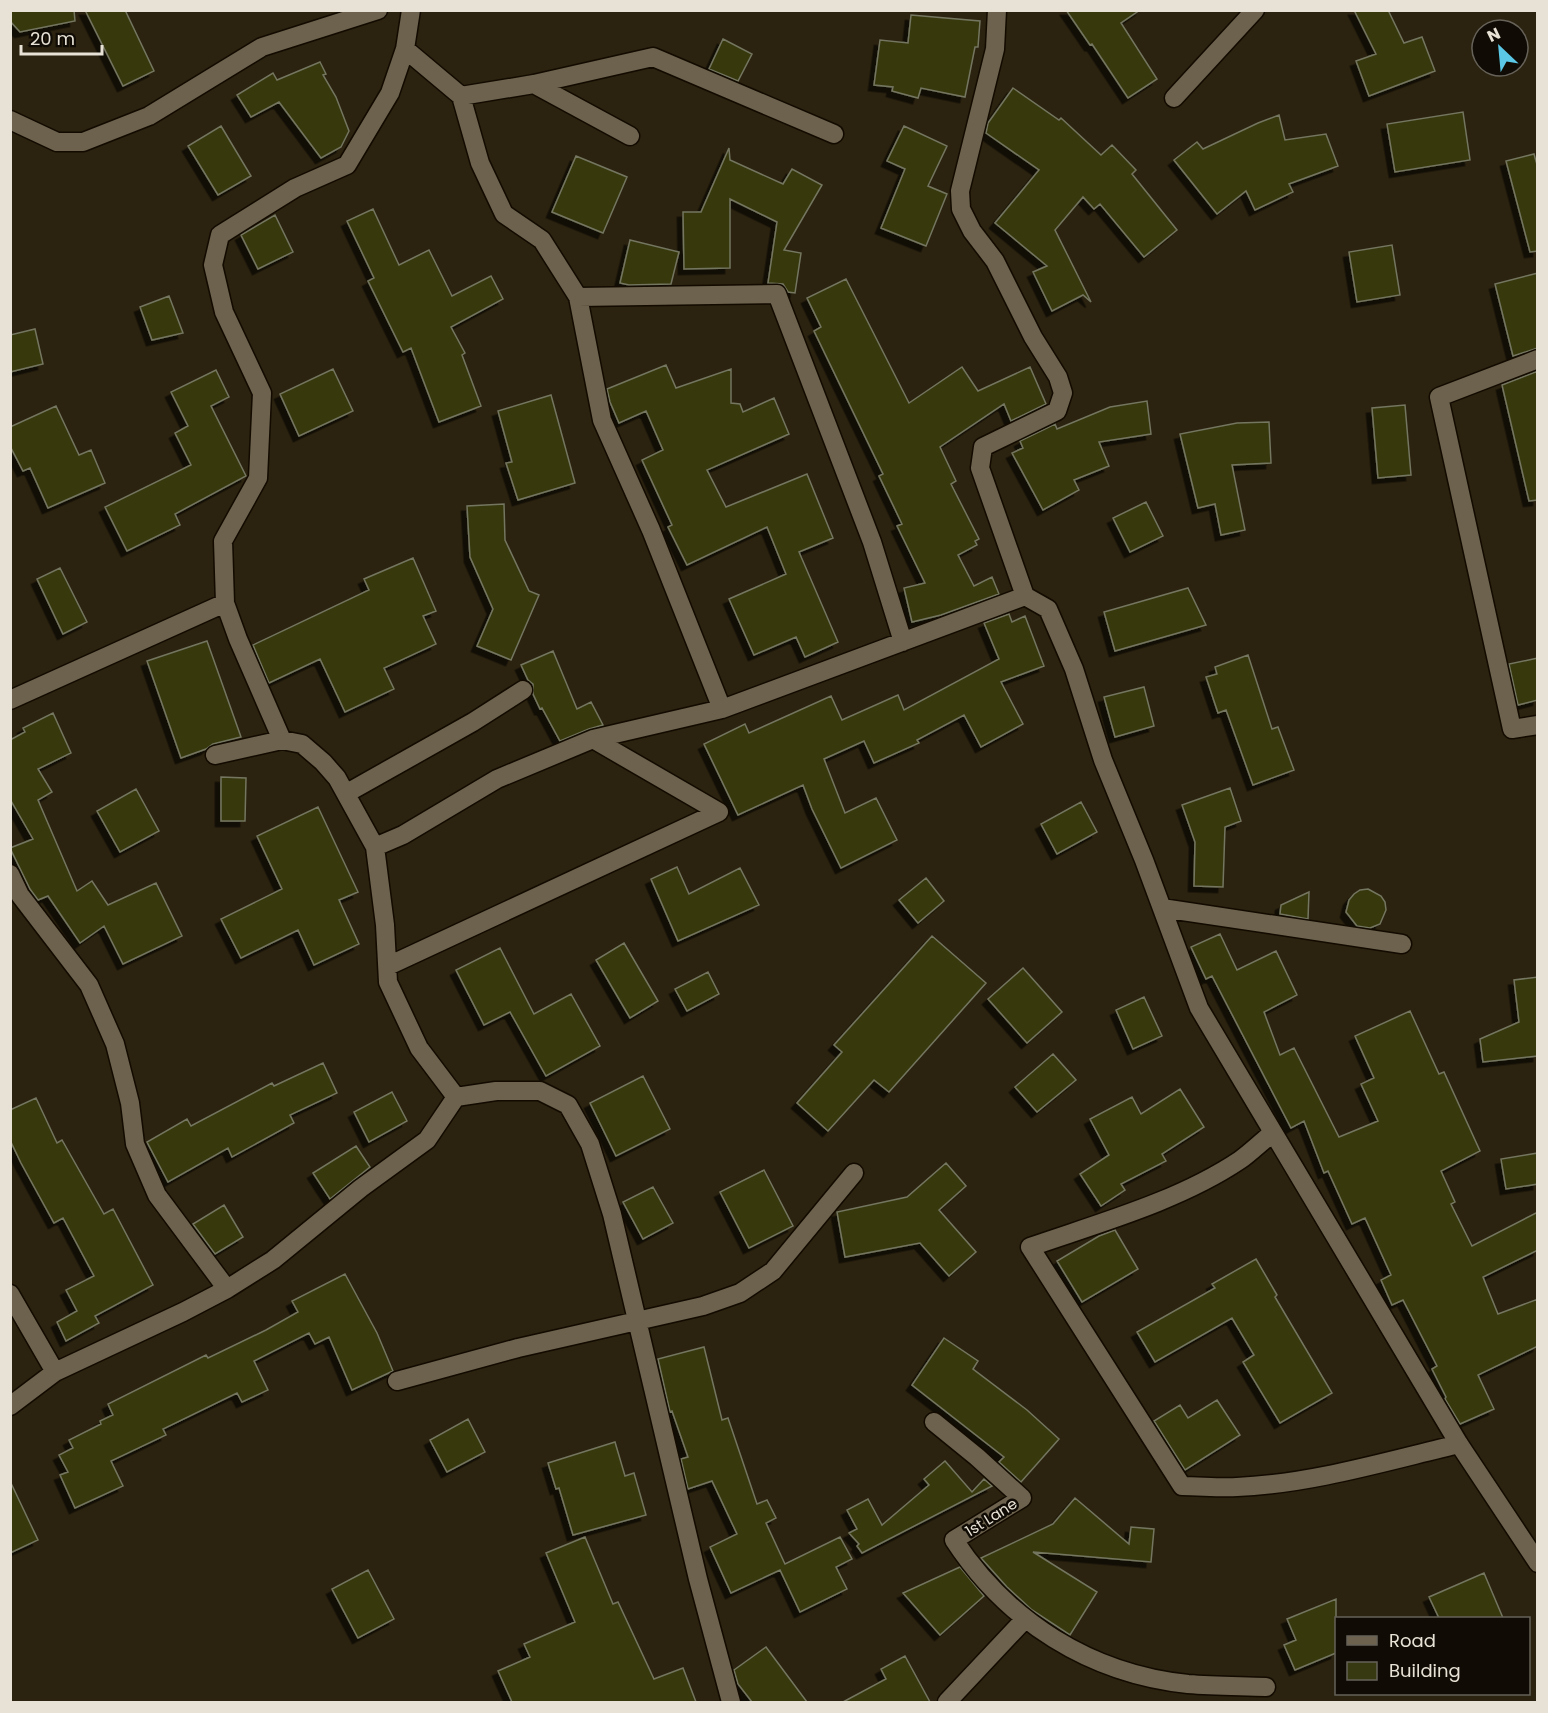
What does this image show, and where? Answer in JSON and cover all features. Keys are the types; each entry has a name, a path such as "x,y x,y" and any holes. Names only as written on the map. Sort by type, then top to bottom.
{"street":[{"path":"10,120 57,142 83,142 149,116 262,47 378,10"},
{"path":"282,740 238,639 225,603 223,541 258,478 262,393 224,312 213,265 220,235 295,188 347,165 390,93 405,49 411,10"},
{"path":"997,10 995,49 960,191 961,209 972,231 995,261 1033,337 1058,377 1063,393 1056,411 983,447 980,468 1025,596 1048,609 1074,669 1103,760 1199,1008 1459,1444 1538,1563"},
{"path":"1174,98 1256,10"},
{"path":"405,49 461,96 480,163 504,214 542,240 578,297 602,420 651,530 722,709"},
{"path":"461,96 534,84 653,57 834,134"},
{"path":"534,84 630,136"},
{"path":"578,297 777,294 872,542 903,642"},
{"path":"1538,360 1439,397 1512,729 1538,725"},
{"path":"375,847 403,834 497,779 593,739 722,709 1025,596"},
{"path":"10,700 225,603"},
{"path":"346,793 473,722 522,690"},
{"path":"388,966 719,812 593,739"},
{"path":"215,755 282,740 302,744 323,762 346,793 375,847 388,982 414,1039 456,1097"},
{"path":"10,874 20,895 89,985 115,1044 130,1103 135,1144 157,1195 227,1289"},
{"path":"1162,908 1402,944"},
{"path":"10,1406 55,1372 183,1312 227,1289 273,1260 361,1188 427,1140 456,1097 496,1091 540,1091 568,1105 590,1144 612,1214 698,1579 731,1702"},
{"path":"1269,1136 1241,1159 1211,1177 1154,1203 1030,1247 1182,1486 1260,1485 1332,1474 1459,1444"},
{"path":"397,1381 518,1348 703,1306 740,1293 773,1271 854,1173"},
{"path":"10,1294 55,1372"},
{"name":"1st Lane","path":"934,1422 1022,1498 954,1539 977,1573 1011,1608 1066,1646 1107,1665 1150,1678 1188,1684 1266,1687"},
{"path":"947,1702 1025,1619"}],"building":[{"path":"10,10 74,10 75,21 20,32 10,21"},
{"path":"85,10 125,10 154,71 123,86"},
{"path":"1066,10 1140,10 1121,23 1157,79 1128,98"},
{"path":"1354,10 1388,10 1404,43 1422,37 1435,71 1369,96 1356,61 1376,54"},
{"path":"911,15 980,21 978,47 975,47 965,97 921,88 918,98 892,91 893,87 874,85 880,40 908,43"},
{"path":"723,39 752,54 738,81 709,69"},
{"path":"320,62 326,74 323,75 336,97 349,131 341,147 321,158 279,102 251,117 237,95 273,73 277,80"},
{"path":"1013,88 1059,120 1061,118 1101,155 1112,145 1136,170 1132,174 1177,230 1144,257 1100,204 1094,209 1083,197 1055,230 1091,302 1083,295 1052,311 1033,272 1047,266 995,223 1039,170 986,133 988,123"},
{"path":"1463,112 1470,160 1395,172 1387,124"},
{"path":"1279,115 1285,140 1326,134 1338,166 1289,184 1293,192 1255,210 1246,191 1217,214 1174,160 1197,142 1203,149"},
{"path":"221,126 251,176 218,195 188,146"},
{"path":"904,126 947,146 928,186 947,194 926,246 881,228 905,169 887,161"},
{"path":"729,148 730,160 783,184 792,169 822,185 784,250 801,253 795,293 788,292 783,284 768,283 777,222 730,199 730,268 684,269 683,212 701,212"},
{"path":"1534,154 1538,168 1538,251 1530,252 1506,161"},
{"path":"576,156 627,177 603,233 552,212"},
{"path":"373,209 399,265 429,250 452,296 491,276 503,299 451,327 465,353 462,355 481,406 439,422 411,348 403,352 368,281 374,278 347,221"},
{"path":"275,215 293,252 258,269 241,235"},
{"path":"630,240 679,252 671,284 629,285 620,283"},
{"path":"1392,245 1400,295 1357,302 1349,252"},
{"path":"1538,273 1538,348 1513,356 1495,284"},
{"path":"846,279 909,403 962,367 978,391 1030,367 1046,404 1011,421 1004,404 940,447 956,481 951,484 979,539 975,541 977,545 958,555 974,586 992,577 999,594 941,615 912,622 904,588 925,583 897,526 902,524 879,476 883,474 814,331 821,327 807,298"},
{"path":"169,296 183,333 152,340 140,307"},
{"path":"35,329 43,364 10,372 10,335"},
{"path":"666,365 676,388 731,369 731,403 740,404 743,412 774,398 789,434 707,470 726,507 807,474 833,538 799,552 838,642 805,657 796,637 754,655 729,599 786,574 767,527 687,565 668,527 672,525 642,460 663,450 646,411 619,423 607,389"},
{"path":"333,369 353,411 299,436 280,394"},
{"path":"216,370 229,397 211,406 246,476 175,514 180,525 127,551 105,507 191,465 175,433 188,426 171,392"},
{"path":"1538,371 1538,500 1529,501 1502,385"},
{"path":"551,395 575,483 518,500 506,463 512,462 498,411"},
{"path":"1147,401 1151,434 1099,442 1109,466 1074,480 1079,490 1043,510 1012,453 1023,448 1020,441 1055,424 1057,429 1110,407"},
{"path":"1405,405 1411,475 1378,478 1372,408"},
{"path":"56,406 79,455 91,450 105,483 48,508 30,468 23,471 10,446 10,427"},
{"path":"1269,422 1271,463 1232,465 1245,530 1221,535 1215,504 1198,508 1180,434 1237,423"},
{"path":"1146,502 1163,536 1130,552 1113,518"},
{"path":"504,504 505,540 529,591 539,595 511,660 477,646 493,609 470,557 467,506"},
{"path":"413,558 436,611 423,616 436,644 384,668 394,689 345,712 320,659 269,683 253,645 369,590 364,579"},
{"path":"60,568 87,622 63,634 37,579"},
{"path":"1188,588 1206,625 1115,651 1104,612"},
{"path":"1009,614 1012,622 1025,616 1044,666 1001,682 1023,724 981,747 964,715 917,740 919,743 874,763 864,741 824,759 845,813 876,798 897,840 841,868 812,809 803,785 738,815 704,744 745,724 749,733 831,696 842,720 898,695 904,710 999,659 984,623"},
{"path":"207,641 241,737 213,744 181,758 147,661"},
{"path":"553,651 577,709 591,702 603,725 560,741 542,708 540,709 533,694 533,684 528,680 521,665"},
{"path":"1248,655 1272,729 1278,727 1294,770 1253,785 1226,710 1218,713 1206,677 1217,674 1215,667"},
{"path":"1538,658 1538,700 1518,705 1509,664"},
{"path":"1144,687 1154,726 1115,737 1104,697"},
{"path":"53,713 71,753 38,769 52,792 38,800 77,891 92,881 108,905 156,883 182,936 123,964 104,926 80,943 48,896 38,900 30,889 10,848 33,839 10,799 10,740 25,732 23,728"},
{"path":"221,777 246,778 245,821 221,821"},
{"path":"1230,788 1241,821 1225,827 1223,887 1194,886 1195,842 1182,805"},
{"path":"136,789 159,831 120,852 97,811"},
{"path":"1081,802 1097,832 1057,854 1041,824"},
{"path":"318,807 358,892 339,900 359,944 314,965 298,930 241,958 221,919 282,889 257,836"},
{"path":"677,867 689,894 740,868 759,905 678,941 651,879"},
{"path":"926,878 944,901 918,923 899,900"},
{"path":"1368,889 1381,896 1386,910 1380,924 1370,928 1357,926 1346,912 1349,900 1354,894"},
{"path":"1309,892 1308,919 1280,914 1281,905"},
{"path":"1220,934 1237,970 1276,951 1297,995 1264,1012 1280,1055 1294,1048 1339,1137 1378,1121 1361,1084 1374,1078 1355,1036 1410,1011 1439,1074 1444,1072 1480,1151 1441,1171 1455,1202 1451,1204 1472,1246 1538,1212 1538,1250 1483,1277 1498,1314 1538,1299 1538,1346 1478,1375 1494,1409 1460,1424 1445,1399 1432,1369 1437,1366 1403,1300 1392,1305 1381,1280 1391,1275 1365,1218 1352,1224 1328,1171 1324,1173 1304,1121 1291,1128 1212,976 1206,979 1191,947"},
{"path":"932,936 986,983 889,1092 874,1080 828,1131 797,1103 842,1052 834,1045"},
{"path":"624,943 658,1001 630,1018 596,960"},
{"path":"500,948 534,1014 571,994 600,1046 546,1076 510,1012 484,1025 456,970"},
{"path":"1023,968 1062,1012 1027,1043 988,999"},
{"path":"708,972 719,994 687,1011 675,989"},
{"path":"1538,977 1538,1056 1483,1062 1480,1039 1519,1022 1514,980"},
{"path":"1144,997 1162,1036 1133,1049 1116,1010"},
{"path":"1053,1054 1076,1080 1037,1112 1015,1087"},
{"path":"323,1063 337,1093 290,1115 294,1123 232,1157 228,1148 168,1182 147,1142 187,1119 191,1126 272,1083 274,1086"},
{"path":"643,1076 670,1129 616,1156 590,1103"},
{"path":"1180,1089 1204,1127 1162,1154 1166,1161 1121,1184 1125,1190 1101,1206 1080,1174 1109,1155 1090,1119 1132,1097 1141,1114"},
{"path":"392,1092 407,1121 369,1142 354,1112"},
{"path":"36,1098 57,1143 62,1140 104,1214 113,1209 153,1285 95,1316 99,1323 66,1341 57,1322 77,1311 66,1290 94,1276 63,1218 54,1223 10,1140 10,1110"},
{"path":"356,1146 370,1167 330,1199 313,1173"},
{"path":"1538,1153 1538,1184 1506,1189 1501,1159"},
{"path":"946,1163 966,1186 939,1210 976,1252 949,1276 920,1243 845,1257 837,1212 907,1197"},
{"path":"764,1170 793,1226 749,1248 720,1192"},
{"path":"653,1187 673,1223 643,1239 623,1202"},
{"path":"224,1205 243,1237 215,1254 193,1224"},
{"path":"1115,1230 1138,1269 1082,1302 1057,1261 1099,1236"},
{"path":"1256,1259 1277,1295 1275,1297 1332,1393 1280,1423 1243,1362 1254,1355 1232,1318 1155,1362 1137,1332 1215,1288 1212,1284"},
{"path":"345,1274 377,1333 393,1371 352,1390 329,1337 315,1344 309,1333 254,1361 268,1390 242,1402 237,1393 163,1429 166,1435 111,1461 123,1486 75,1508 60,1475 68,1472 59,1455 73,1448 69,1440 101,1424 100,1421 113,1415 108,1404 206,1355 208,1358 266,1330 298,1312 292,1301"},
{"path":"944,1338 978,1361 973,1369 1027,1410 1059,1439 1021,1482 999,1462 1004,1457 912,1385"},
{"path":"704,1347 722,1420 728,1418 757,1504 767,1500 776,1518 766,1523 785,1564 840,1537 852,1559 836,1567 847,1589 800,1612 780,1570 731,1593 710,1547 737,1534 712,1481 688,1489 681,1459 688,1457 672,1411 670,1412 658,1359"},
{"path":"1217,1400 1240,1435 1185,1470 1154,1421 1180,1405 1188,1418"},
{"path":"468,1419 485,1452 447,1472 430,1440"},
{"path":"615,1442 625,1476 634,1473 646,1515 573,1535 559,1488 556,1489 548,1463"},
{"path":"945,1461 972,1492 984,1479 992,1486 862,1553 857,1546 859,1544 849,1533 857,1529 847,1510 868,1499 882,1525 929,1485 924,1479"},
{"path":"10,1481 38,1540 10,1553"},
{"path":"1075,1498 1129,1544 1131,1527 1154,1529 1151,1562 1033,1552 1097,1592 1070,1635 1032,1610 981,1558 1053,1524"},
{"path":"585,1537 613,1604 618,1602 654,1679 683,1668 696,1702 512,1702 498,1671 530,1657 524,1644 575,1622 546,1553"},
{"path":"960,1567 984,1596 940,1635 903,1593"},
{"path":"368,1570 394,1619 358,1638 332,1589"},
{"path":"1484,1573 1503,1617 1439,1617 1429,1597"},
{"path":"1336,1599 1335,1653 1295,1670 1284,1645 1296,1640 1287,1619"},
{"path":"766,1647 807,1702 752,1702 738,1684 734,1670"},
{"path":"905,1656 930,1702 843,1702 886,1679 881,1669"}]}
